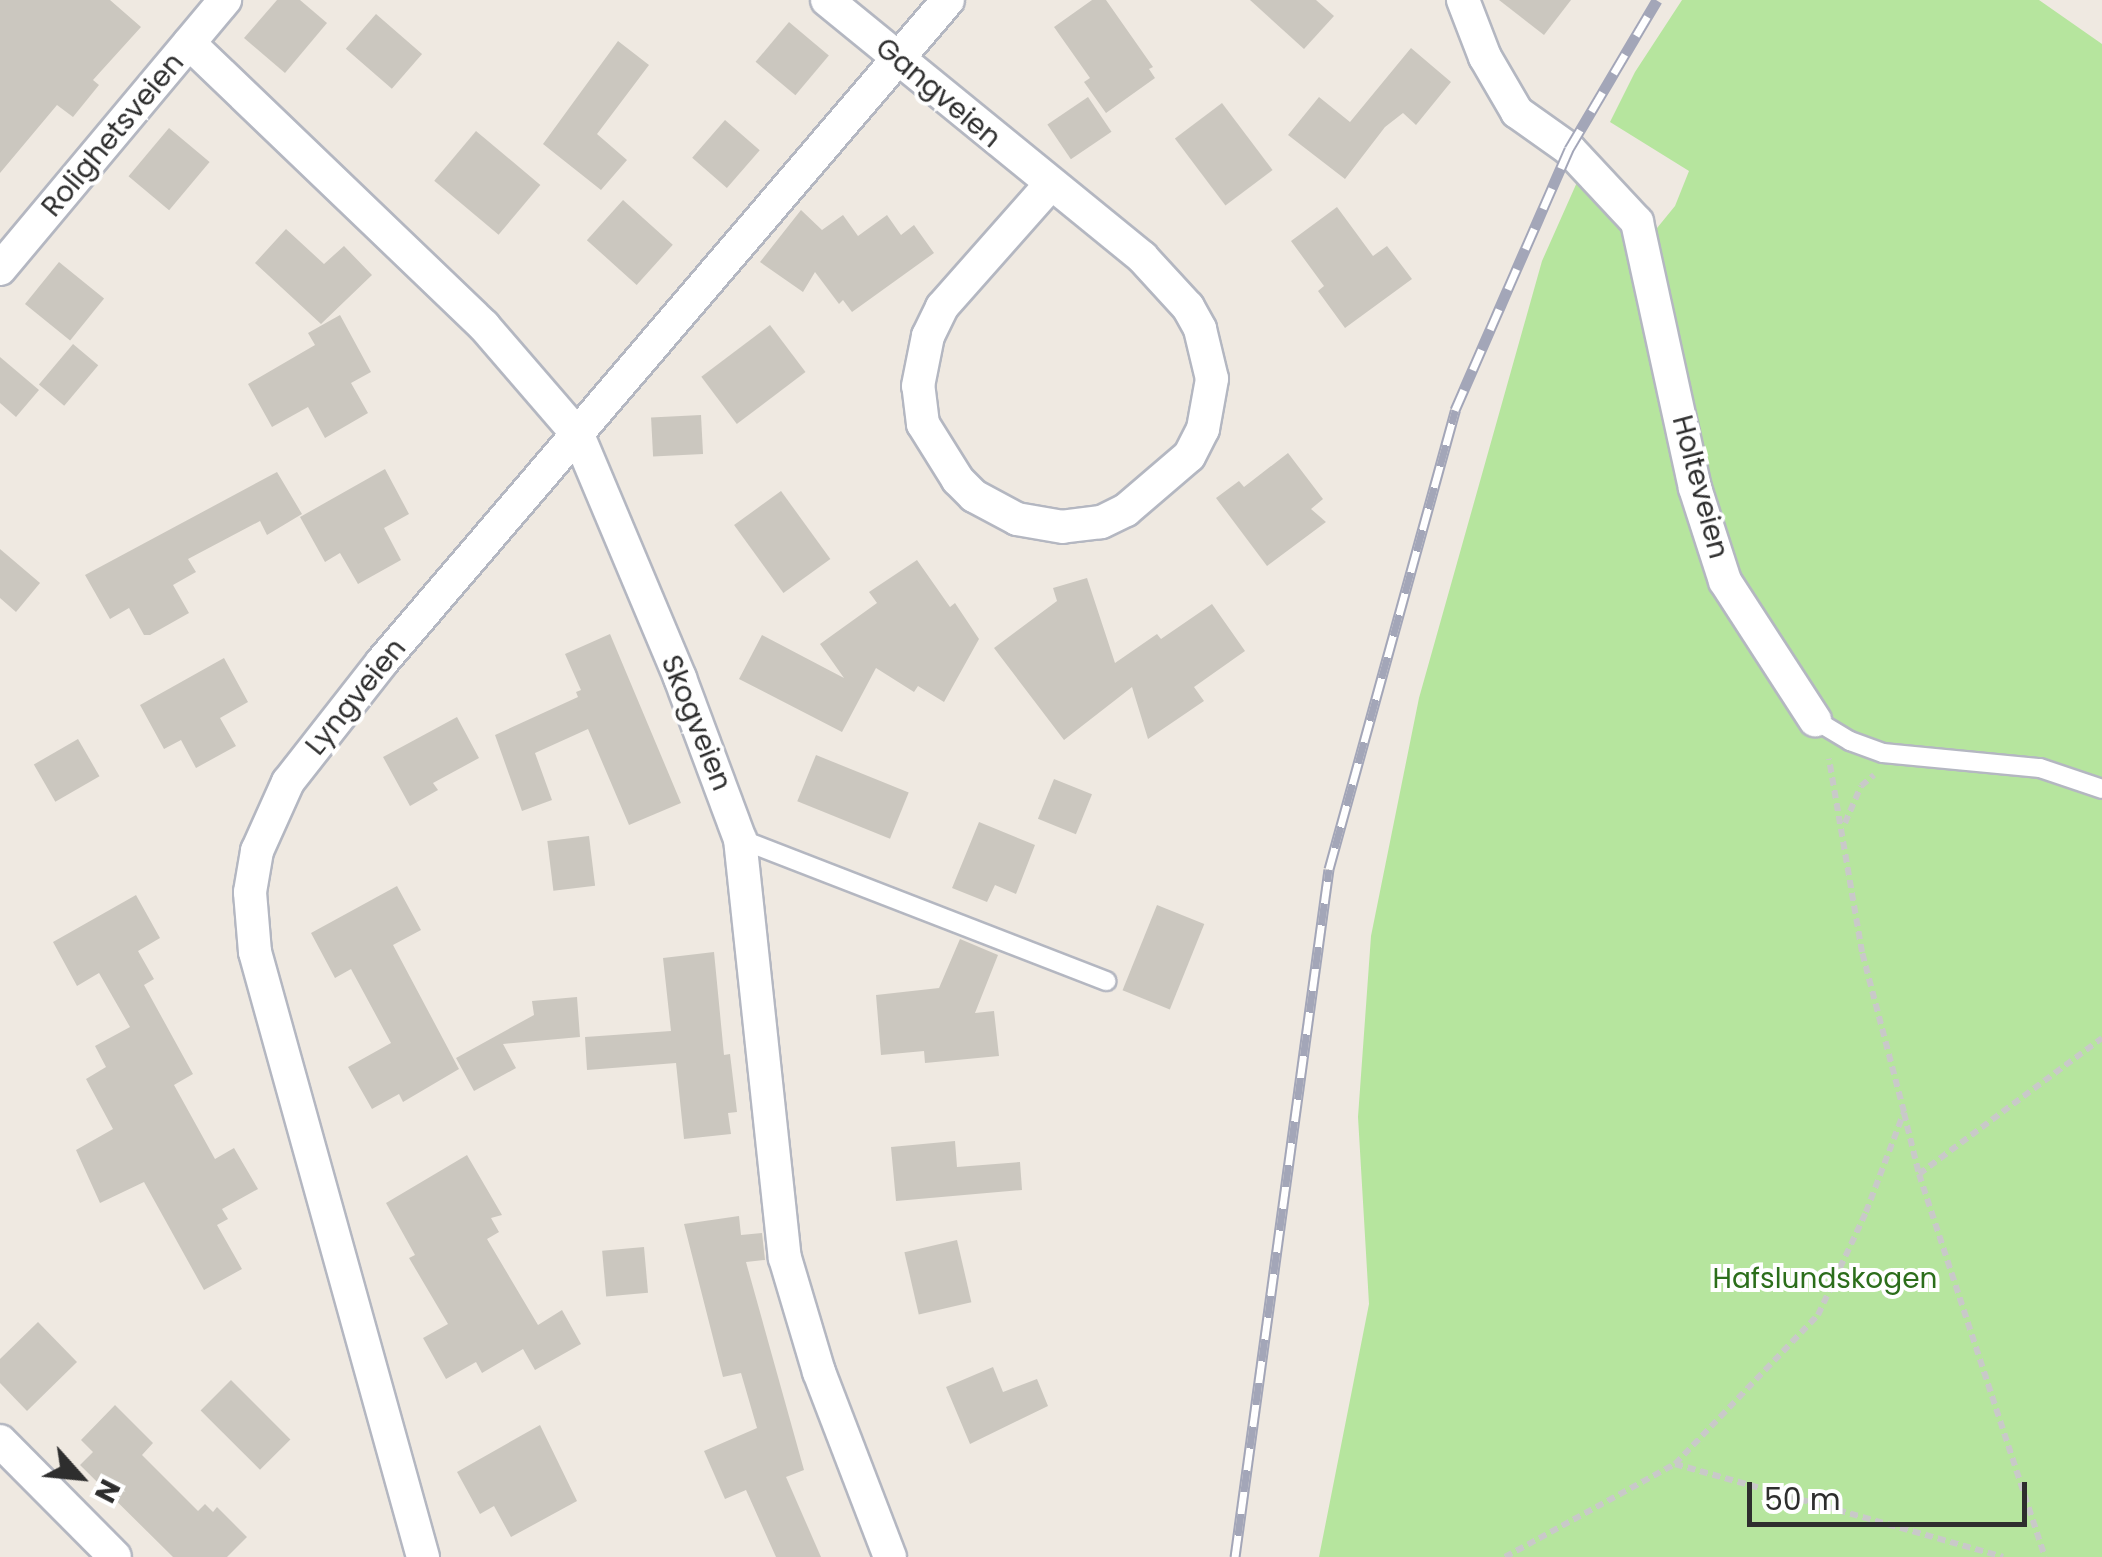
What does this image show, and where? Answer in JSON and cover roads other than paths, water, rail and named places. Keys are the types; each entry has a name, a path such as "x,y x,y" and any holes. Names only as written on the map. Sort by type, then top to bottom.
{"street":[{"name":"Rolighetsveien","path":"0,270 225,0"},
{"name":"Gangveien","path":"826,0 900,62 1050,185 1167,282 1200,329 1212,380 1203,429 1173,475 1126,510 1101,522 1062,527 1017,519 974,496 958,480 923,424 918,386 928,336 942,307 1050,185"},
{"name":"Lyngveien","path":"423,1557 255,952 250,914 252,870 266,825 288,782 382,662 900,62 948,0"},
{"name":"Holteveien","path":"1463,0 1485,58 1517,112 1568,149 1637,222 1696,488 1725,581 1815,720"},
{"name":"Skogveien","path":"189,43 484,326 578,435 680,678 740,839 786,1258 819,1372 890,1557"},
{"path":"0,1441 115,1557"}],"lane":[{"name":"Holteveien","path":"1815,720 1850,740 1904,756 2040,768 2102,789"},
{"path":"740,839 1106,981"}],"railway":[{"path":"1235,1557 1329,869 1455,410 1569,149 1657,0"}],"park label":[{"name":"Hafslundskogen","path":"1825,1279"}]}
